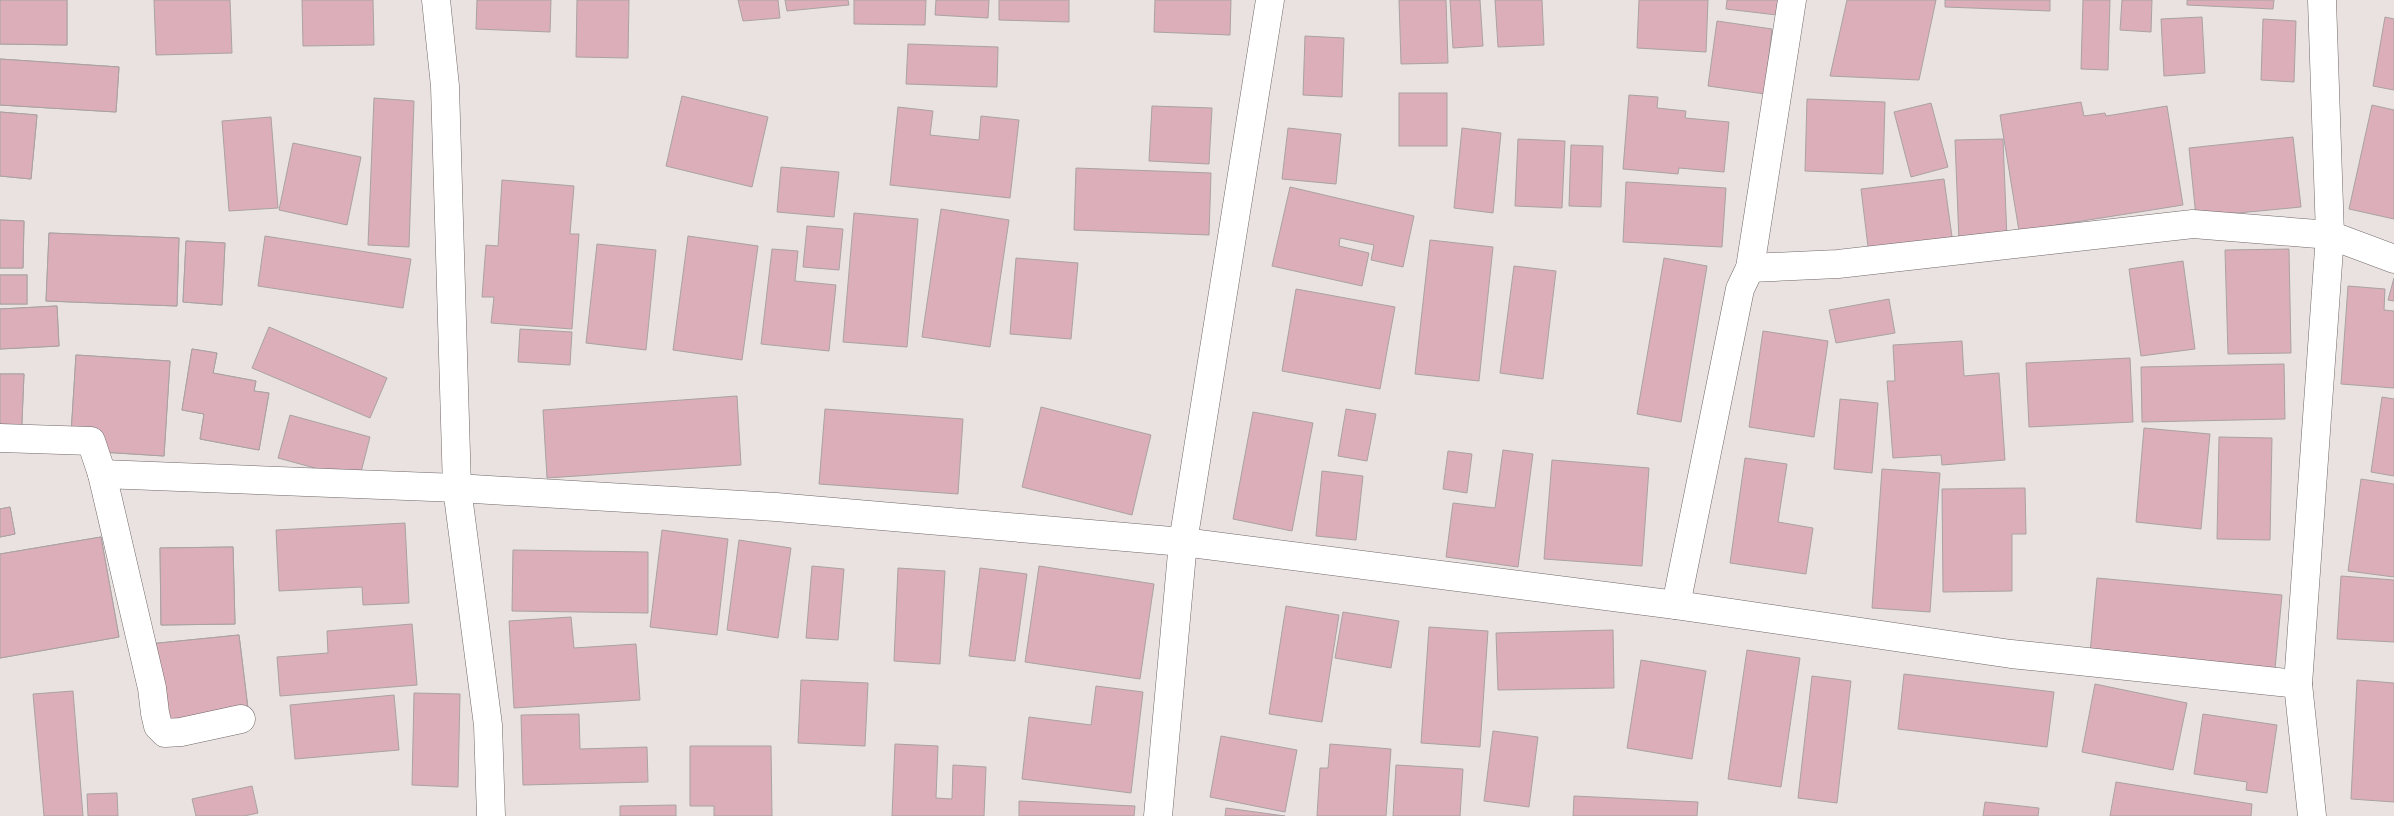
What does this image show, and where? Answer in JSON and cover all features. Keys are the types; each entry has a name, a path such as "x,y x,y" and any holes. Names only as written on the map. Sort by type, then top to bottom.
{"street":[{"path":"436,0 445,86 457,488 488,725 491,816"},
{"path":"1158,816 1183,542 1270,0"},
{"path":"1676,605 1740,289 1750,268 1792,0"},
{"path":"2312,816 2298,684 2330,235 2322,0"},
{"path":"1750,268 1838,264 2193,224 2330,235 2394,259"},
{"path":"0,438 91,441 102,474 152,688 158,726 165,733 180,732 241,719"},
{"path":"102,474 457,488 776,507 1183,542 1676,605 2011,654 2298,684"}],"building":[{"path":"0,0 67,0 67,45 0,44"},
{"path":"0,0 67,0 67,45 0,44"},
{"path":"154,0 230,0 232,53 156,55"},
{"path":"302,0 373,0 374,45 303,46"},
{"path":"477,0 551,0 550,32 476,29"},
{"path":"577,0 629,0 628,58 576,57"},
{"path":"738,0 778,0 780,18 743,21"},
{"path":"785,0 848,0 849,5 787,11"},
{"path":"854,0 926,0 925,25 854,24"},
{"path":"936,0 989,0 988,18 935,15"},
{"path":"999,0 1069,0 1069,22 999,20"},
{"path":"1155,0 1231,0 1230,35 1154,32"},
{"path":"1399,0 1446,0 1448,63 1401,64"},
{"path":"1450,0 1480,0 1483,46 1453,48"},
{"path":"1495,0 1542,0 1544,45 1498,47"},
{"path":"1639,0 1708,0 1706,52 1637,48"},
{"path":"1727,0 1778,0 1777,15 1726,9"},
{"path":"1847,0 1936,0 1919,80 1830,76"},
{"path":"1945,0 2050,0 2050,11 1945,7"},
{"path":"2083,0 2110,0 2108,70 2081,69"},
{"path":"2122,0 2152,0 2151,32 2120,30"},
{"path":"2187,0 2274,0 2273,9 2187,5"},
{"path":"2202,17 2205,73 2164,76 2161,19"},
{"path":"2385,17 2394,19 2394,90 2373,86"},
{"path":"2263,19 2296,21 2294,82 2261,80"},
{"path":"1717,21 1772,29 1765,94 1708,86"},
{"path":"1305,36 1344,38 1342,97 1303,95"},
{"path":"908,44 998,47 997,87 906,84"},
{"path":"0,59 119,67 116,112 0,105"},
{"path":"0,59 119,67 116,112 0,105"},
{"path":"1399,93 1447,93 1447,146 1399,146"},
{"path":"1629,95 1658,97 1657,108 1686,111 1685,118 1729,122 1724,172 1679,168 1678,174 1623,169"},
{"path":"682,96 768,117 752,187 666,166"},
{"path":"374,98 414,101 409,247 368,245"},
{"path":"1807,99 1885,102 1883,174 1805,171"},
{"path":"2081,102 2084,116 2105,113 2106,116 2167,106 2183,205 2019,231 2000,115"},
{"path":"1931,103 1948,167 1911,177 1894,112"},
{"path":"2372,105 2394,110 2394,219 2349,209"},
{"path":"1152,106 1212,108 1209,164 1149,161"},
{"path":"898,107 933,111 930,135 979,140 981,116 1019,120 1010,198 890,185"},
{"path":"0,112 37,115 31,179 0,176"},
{"path":"0,112 37,115 31,179 0,176"},
{"path":"271,117 278,208 229,211 222,121"},
{"path":"1288,128 1341,134 1336,184 1282,179"},
{"path":"1462,128 1501,133 1493,213 1454,208"},
{"path":"2293,137 2301,207 2196,217 2189,148"},
{"path":"1518,139 1565,141 1562,208 1515,206"},
{"path":"2003,139 2007,239 1959,241 1955,140"},
{"path":"293,143 361,157 347,225 279,210"},
{"path":"1571,145 1603,146 1601,207 1569,206"},
{"path":"781,167 839,172 834,217 777,212"},
{"path":"1076,168 1211,173 1209,235 1074,230"},
{"path":"1944,179 1953,244 1869,255 1861,189"},
{"path":"502,180 574,186 570,234 579,234 572,329 491,323 494,297 482,297 486,245 498,246"},
{"path":"1626,182 1726,188 1722,247 1623,242"},
{"path":"1290,187 1414,216 1403,267 1371,260 1374,245 1340,238 1339,246 1369,253 1362,286 1272,266"},
{"path":"941,209 1009,220 990,347 922,337"},
{"path":"854,213 918,219 907,347 843,342"},
{"path":"0,220 24,221 23,268 0,268"},
{"path":"0,220 24,221 23,268 0,268"},
{"path":"807,226 843,229 839,270 803,267"},
{"path":"49,233 179,238 177,306 46,301"},
{"path":"49,233 179,238 177,306 46,301"},
{"path":"265,236 411,259 403,308 258,286"},
{"path":"688,236 758,246 742,360 673,350"},
{"path":"1430,240 1493,247 1479,381 1415,374"},
{"path":"186,241 225,243 222,305 183,302"},
{"path":"186,241 225,243 222,305 183,302"},
{"path":"597,244 656,250 646,350 586,343"},
{"path":"772,249 798,251 795,281 836,285 829,351 761,344"},
{"path":"2289,249 2291,353 2228,354 2225,250"},
{"path":"1016,258 1078,263 1071,339 1010,334"},
{"path":"1664,258 1707,266 1681,422 1637,414"},
{"path":"2183,261 2195,349 2141,356 2129,269"},
{"path":"1514,266 1556,271 1543,379 1500,373"},
{"path":"0,275 27,275 27,304 0,304"},
{"path":"0,275 27,275 27,304 0,304"},
{"path":"2394,278 2394,301 2388,300"},
{"path":"2348,286 2385,289 2384,310 2394,311 2394,388 2341,384"},
{"path":"1296,289 1395,307 1380,389 1282,371"},
{"path":"1889,299 1895,333 1836,343 1829,310"},
{"path":"57,306 59,346 0,349 0,309"},
{"path":"57,306 59,346 0,349 0,309"},
{"path":"269,327 387,378 370,418 252,368"},
{"path":"520,329 572,332 570,365 518,362"},
{"path":"1763,331 1828,341 1814,437 1749,427"},
{"path":"1962,341 1964,376 1999,373 2005,460 1942,465 1941,455 1893,458 1887,381 1895,381 1893,345"},
{"path":"192,349 217,353 213,373 256,381 254,391 269,393 259,450 200,439 204,414 182,410"},
{"path":"192,349 217,353 213,373 256,381 254,391 269,393 259,450 200,439 204,414 182,410"},
{"path":"76,355 170,361 164,456 70,450"},
{"path":"76,355 170,361 164,456 70,450"},
{"path":"2130,358 2133,422 2029,427 2026,363"},
{"path":"2284,364 2285,419 2142,422 2141,367"},
{"path":"0,374 24,374 21,444 0,443"},
{"path":"0,374 24,374 21,444 0,443"},
{"path":"737,396 741,465 547,478 543,410"},
{"path":"2382,397 2394,399 2394,476 2371,472"},
{"path":"1840,399 1878,403 1872,473 1834,469"},
{"path":"1041,407 1151,435 1132,515 1022,487"},
{"path":"825,409 963,419 958,494 819,484"},
{"path":"1346,409 1376,414 1367,461 1338,456"},
{"path":"1253,412 1313,423 1292,531 1233,519"},
{"path":"290,415 370,437 359,480 278,458"},
{"path":"2144,428 2210,434 2201,529 2136,522"},
{"path":"2219,437 2272,438 2270,540 2217,539"},
{"path":"1503,450 1533,454 1518,567 1446,557 1453,503 1495,508"},
{"path":"1448,451 1472,454 1467,493 1443,489"},
{"path":"1745,458 1787,464 1778,522 1813,528 1806,574 1730,563"},
{"path":"1552,460 1649,468 1642,566 1544,559"},
{"path":"1882,469 1940,473 1930,612 1872,608"},
{"path":"1322,471 1363,476 1356,540 1316,536"},
{"path":"2361,479 2394,484 2394,577 2348,571"},
{"path":"2025,488 2026,534 2012,534 2012,591 1943,592 1942,489"},
{"path":"10,507 15,534 0,537 0,509"},
{"path":"10,507 15,534 0,537 0,509"},
{"path":"405,523 409,603 363,605 362,587 279,591 276,530"},
{"path":"662,530 728,539 717,635 650,627"},
{"path":"101,537 119,637 0,658 0,554"},
{"path":"101,537 119,637 0,658 0,554"},
{"path":"739,540 791,548 778,638 727,630"},
{"path":"233,547 235,624 161,625 160,548"},
{"path":"233,547 235,624 161,625 160,548"},
{"path":"513,550 648,552 648,613 512,611"},
{"path":"812,566 844,569 838,640 806,638"},
{"path":"1039,566 1154,584 1140,679 1025,662"},
{"path":"898,568 945,571 940,664 894,661"},
{"path":"980,568 1027,574 1015,661 969,656"},
{"path":"2341,576 2394,580 2394,642 2337,639"},
{"path":"2097,578 2282,595 2275,669 2090,653"},
{"path":"1286,606 1339,615 1322,722 1269,714"},
{"path":"1343,612 1399,621 1391,668 1335,658"},
{"path":"571,617 574,648 636,644 640,700 514,708 509,621"},
{"path":"412,624 417,685 280,696 277,657 328,653 327,631"},
{"path":"1429,627 1488,631 1480,747 1421,743"},
{"path":"1613,630 1614,688 1498,690 1496,633"},
{"path":"239,635 250,725 159,735 149,644"},
{"path":"239,635 250,725 159,735 149,644"},
{"path":"1747,650 1800,658 1781,787 1728,779"},
{"path":"1641,660 1706,671 1692,759 1627,748"},
{"path":"1904,674 2054,692 2047,747 1898,729"},
{"path":"1812,676 1851,681 1837,803 1798,798"},
{"path":"801,680 868,683 865,746 798,743"},
{"path":"2357,680 2394,683 2394,802 2351,799"},
{"path":"2095,684 2187,703 2173,770 2082,752"},
{"path":"1096,686 1143,692 1131,793 1022,779 1029,717 1091,725"},
{"path":"73,691 83,816 44,816 33,694"},
{"path":"414,693 460,694 458,787 412,785"},
{"path":"394,695 399,750 295,759 290,705"},
{"path":"579,714 580,749 647,747 648,782 523,785 521,715"},
{"path":"2203,714 2277,725 2267,793 2246,790 2247,782 2194,774"},
{"path":"1493,731 1538,737 1529,807 1484,801"},
{"path":"1221,736 1297,750 1285,812 1210,797"},
{"path":"895,744 938,746 936,798 952,799 953,765 986,767 984,816 892,816"},
{"path":"1330,744 1391,749 1386,816 1317,816 1320,768 1328,768"},
{"path":"690,746 771,746 772,816 714,816 714,806 690,806"},
{"path":"1396,765 1463,769 1460,816 1393,816"},
{"path":"2116,782 2252,804 2251,816 2110,816"},
{"path":"252,786 258,813 244,816 196,816 192,799"},
{"path":"117,793 118,816 88,816 87,794"},
{"path":"1574,796 1698,802 1697,816 1573,816"},
{"path":"1019,801 1135,806 1134,816 1019,816"},
{"path":"1985,802 2039,808 2038,816 1983,816"},
{"path":"676,805 676,816 620,816 620,806"},
{"path":"1226,808 1285,816 1225,816"}]}
